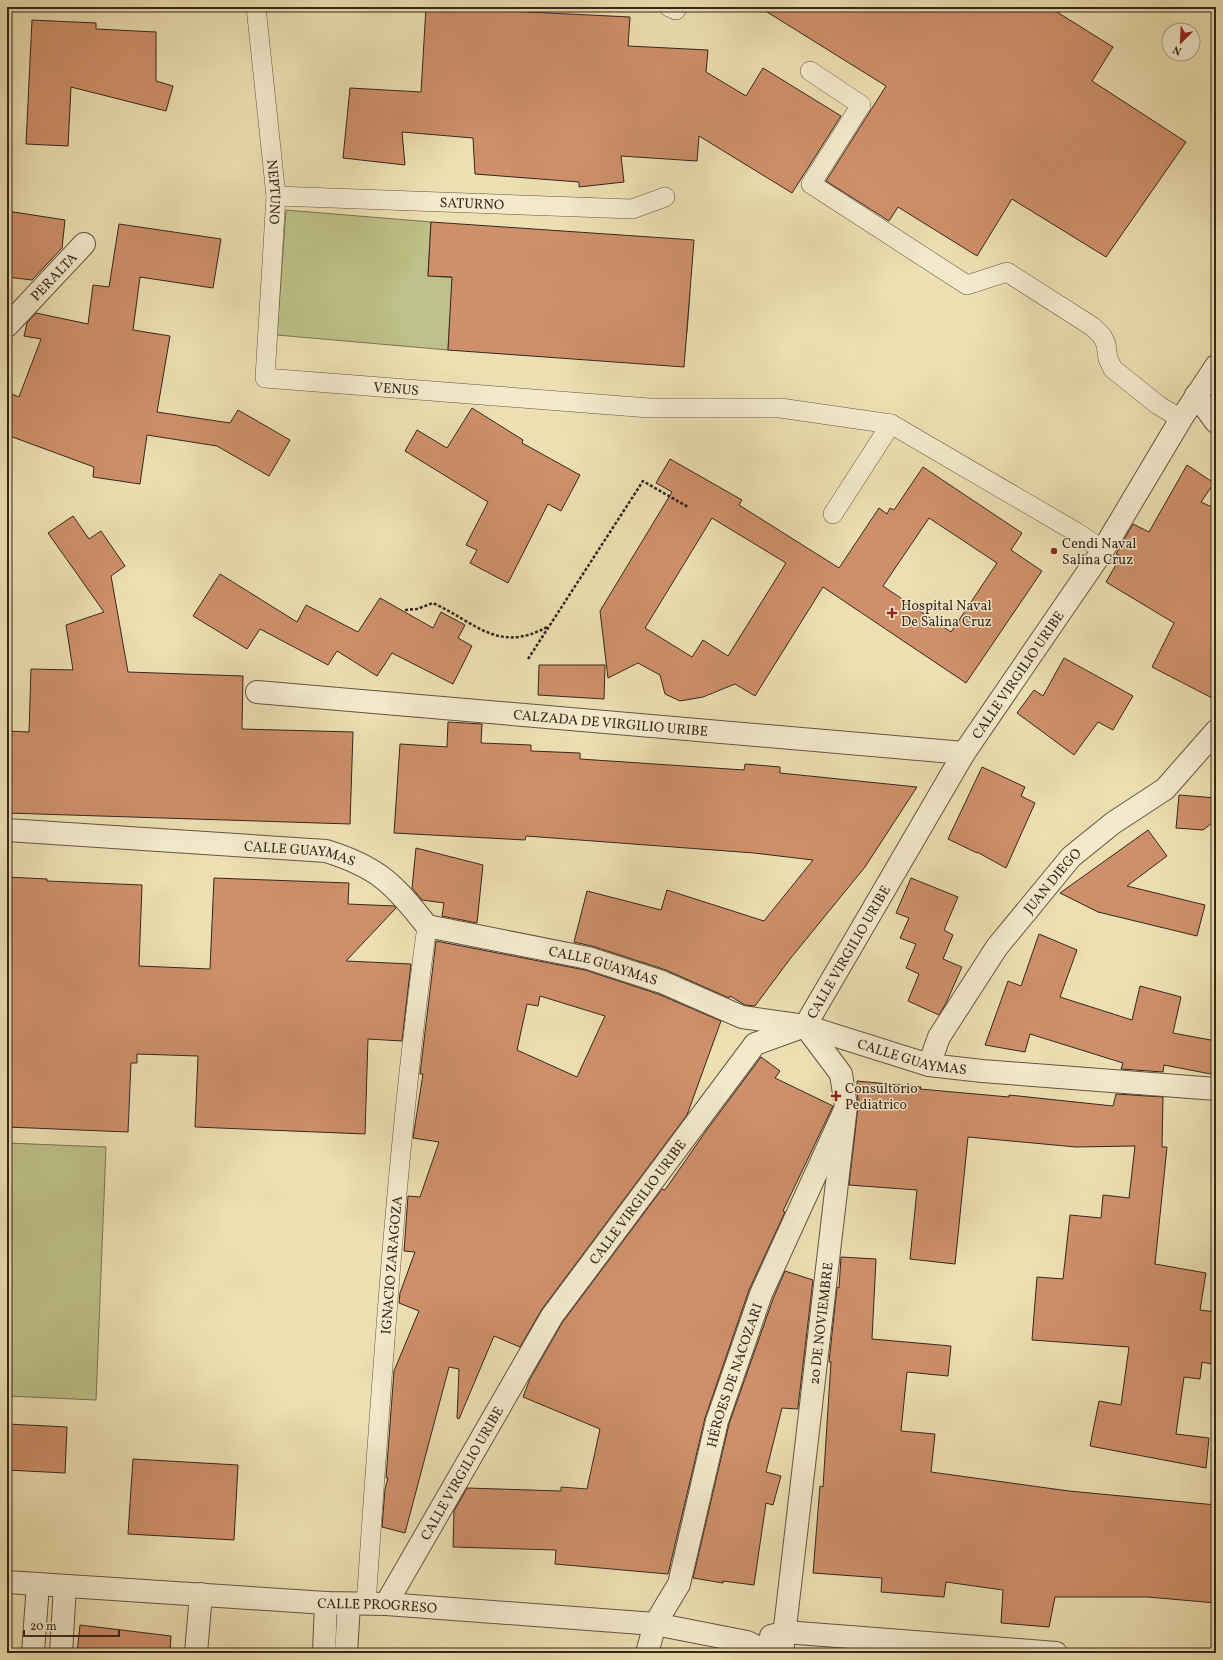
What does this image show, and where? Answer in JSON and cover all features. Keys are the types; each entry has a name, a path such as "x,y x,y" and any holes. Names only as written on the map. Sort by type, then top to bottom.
{"street":[{"name":"PERALTA","path":"7,326 84,244"},
{"name":"CALLE VIRGILIO URIBE","path":"367,1604 552,1316 755,1044 806,1026 964,753 1103,550 1181,419 1216,366"},
{"path":"1196,396 1216,422"},
{"name":"CALZADA DE VIRGILIO URIBE","path":"257,692 964,753"},
{"name":"JUAN DIEGO","path":"929,1065 939,1037 997,947 1071,858 1113,823 1165,789 1216,732"},
{"name":"CALLE GUAYMAS","path":"7,830 326,851 354,860 386,880 401,893 428,926 588,958 662,982 742,1017 806,1026 929,1065 982,1071 1216,1089"},
{"name":"20 DE NOVIEMBRE","path":"784,1643 846,1106 841,1074 806,1026"},
{"name":"HÉROES DE NACOZARI","path":"647,1653 655,1624 679,1584 717,1421 761,1294 846,1106"},
{"name":"CALLE PROGRESO","path":"7,1582 326,1603 367,1604 655,1624 747,1642 1056,1653"},
{"path":"33,1653 38,1584"},
{"path":"61,1653 64,1586"},
{"path":"196,1653 201,1594"},
{"path":"324,1653 326,1603"},
{"path":"346,1653 367,1604"},
{"name":"CALLE PROGRESO","path":"747,1642 770,1653"}],"lane":[{"name":"NEPTUNO","path":"256,7 276,196 265,378"},
{"path":"810,71 861,104 811,184 967,285 1007,272 1093,327 1102,336 1106,344 1108,359 1113,369 1158,404 1181,419"},
{"name":"SATURNO","path":"276,196 632,208 665,196"},
{"name":"VENUS","path":"265,378 528,397 649,408 780,408 891,424"},
{"path":"833,514 891,424 1076,532 1103,550"},
{"name":"IGNACIO ZARAGOZA","path":"367,1604 383,1358 412,1041 428,926"}],"path":[{"path":"528,659 643,481 688,507"},
{"path":"405,610 417,609 433,603 489,634 501,636 526,636 548,627"}],"green space":[{"path":"286,210 431,222 428,276 690,293 687,333 450,316 448,350 277,335"},
{"path":"7,1143 106,1147 96,1400 7,1396"}],"building":[{"path":"426,7 630,17 628,46 708,50 706,72 746,96 763,68 841,116 792,193 699,136 697,161 621,156 624,182 579,187 579,182 475,174 473,138 402,132 405,165 343,158 350,88 421,92"},
{"path":"759,7 1049,7 1113,47 1092,81 1186,142 1106,257 1012,199 977,256 898,207 889,221 826,181 886,86"},
{"path":"32,20 96,23 96,29 156,32 156,81 173,86 166,111 71,87 68,146 26,144"},
{"path":"7,211 65,220 62,248 32,280 7,277"},
{"path":"431,222 694,240 684,367 448,350 452,277 428,276"},
{"path":"119,224 221,239 213,288 140,277 133,330 170,336 157,412 230,423 238,410 290,440 269,476 217,446 147,435 140,484 93,477 94,467 7,435 7,392 19,397 41,339 24,336 27,323 36,313 88,324 93,285 109,287"},
{"path":"472,408 523,440 522,443 580,475 561,511 548,504 508,583 470,563 477,550 466,545 488,502 405,451 417,430 447,448"},
{"path":"670,459 742,500 739,505 839,568 879,508 887,514 890,508 894,510 923,467 1022,533 1011,550 1042,571 966,683 823,587 755,696 735,684 703,697 680,701 665,694 660,675 638,663 608,678 600,611 672,492 656,483","holes":["712,518 786,563 728,656 703,640 692,657 645,628","929,518 997,563 951,632 883,586"]},
{"path":"1187,465 1214,483 1201,502 1216,509 1216,700 1152,667 1174,623 1106,582 1121,556 1116,554 1133,524 1149,532"},
{"path":"73,516 89,539 101,531 125,566 111,576 128,672 243,676 242,729 353,732 350,824 7,813 7,731 29,732 31,669 73,670 66,625 104,612 48,533"},
{"path":"220,574 297,622 306,605 358,632 380,598 433,628 441,612 465,625 458,638 472,646 453,684 392,653 377,676 337,651 328,665 260,629 247,649 193,616"},
{"path":"1064,658 1133,696 1113,730 1098,722 1074,755 1017,713 1034,690 1043,696"},
{"path":"539,665 605,665 604,699 538,695"},
{"path":"448,722 482,724 481,743 531,745 531,751 580,753 580,759 744,770 745,764 780,767 780,773 917,787 865,867 790,959 755,1006 745,1005 730,996 729,998 666,970 592,946 574,942 587,891 661,910 667,890 764,921 813,860 754,853 526,836 525,840 394,833 400,744 447,747"},
{"path":"982,767 1025,787 1021,796 1035,803 1006,868 977,852 948,839"},
{"path":"1179,795 1216,798 1216,820 1203,830 1176,828"},
{"path":"1148,830 1167,856 1127,886 1205,905 1197,936 1098,912 1060,893"},
{"path":"416,848 483,865 477,923 442,916 444,903 422,900 412,888"},
{"path":"7,877 47,879 47,881 142,885 139,966 210,969 214,878 349,883 348,904 395,906 396,908 346,961 411,964 402,1041 368,1039 365,1134 195,1127 198,1056 137,1054 137,1063 131,1063 128,1132 7,1127"},
{"path":"911,878 958,897 944,930 953,935 943,959 962,967 939,1015 908,1001 919,974 906,968 916,944 900,938 909,918 896,913"},
{"path":"1039,934 1077,950 1060,997 1132,1020 1140,986 1181,997 1173,1033 1216,1041 1216,1075 1164,1065 1163,1072 1121,1069 1123,1063 1030,1034 1025,1052 985,1045 1008,981 1021,986"},
{"path":"436,941 585,970 658,994 721,1021 687,1115 542,1309 520,1347 494,1336 459,1419 457,1418 459,1369 449,1367 405,1533 382,1527 385,1489 388,1478 386,1478 394,1371 419,1311 399,1303 400,1293 415,1252 404,1251 408,1196 420,1197 439,1142 413,1138 423,1074 420,1074","holes":["540,996 605,1016 577,1077 517,1050 527,1004 538,1006"]},
{"path":"761,1057 780,1071 775,1078 833,1106 783,1211 785,1212 749,1290 705,1418 668,1574 555,1564 556,1550 453,1547 454,1511 467,1488 561,1491 561,1487 587,1489 600,1429 523,1397 530,1379 562,1323 662,1189 665,1190 706,1131"},
{"path":"857,1081 921,1087 920,1089 1009,1097 1009,1095 1113,1106 1116,1094 1163,1097 1162,1147 1167,1147 1155,1264 1206,1273 1200,1310 1216,1312 1216,1365 1202,1362 1200,1379 1184,1377 1176,1434 1209,1438 1206,1468 1090,1446 1099,1401 1121,1405 1129,1347 1032,1340 1037,1277 1063,1279 1070,1215 1101,1218 1103,1195 1129,1198 1135,1146 1076,1147 968,1137 955,1264 910,1259 917,1190 849,1185 858,1107"},
{"path":"841,1257 876,1259 872,1339 951,1346 948,1376 907,1372 901,1431 935,1434 931,1472 1069,1491 1216,1505 1216,1603 1148,1597 1055,1597 1049,1627 1001,1623 1003,1590 946,1582 944,1597 881,1592 882,1578 813,1573 820,1486 823,1487 831,1362 829,1362 837,1287 839,1288"},
{"path":"785,1271 813,1280 798,1409 782,1408 766,1472 781,1476 773,1505 766,1503 754,1585 723,1581 723,1583 693,1578 729,1424 773,1299"},
{"path":"7,1424 67,1427 65,1473 7,1470"},
{"path":"133,1459 238,1465 234,1540 128,1534"},
{"path":"80,1625 171,1636 170,1653 77,1653"}],"place":[{"name":"Cendi Naval Salina Cruz","path":"1054,551"},
{"name":"Hospital Naval De Salina Cruz","path":"892,613"},
{"name":"Consultorio Pediatrico","path":"836,1096"}]}
